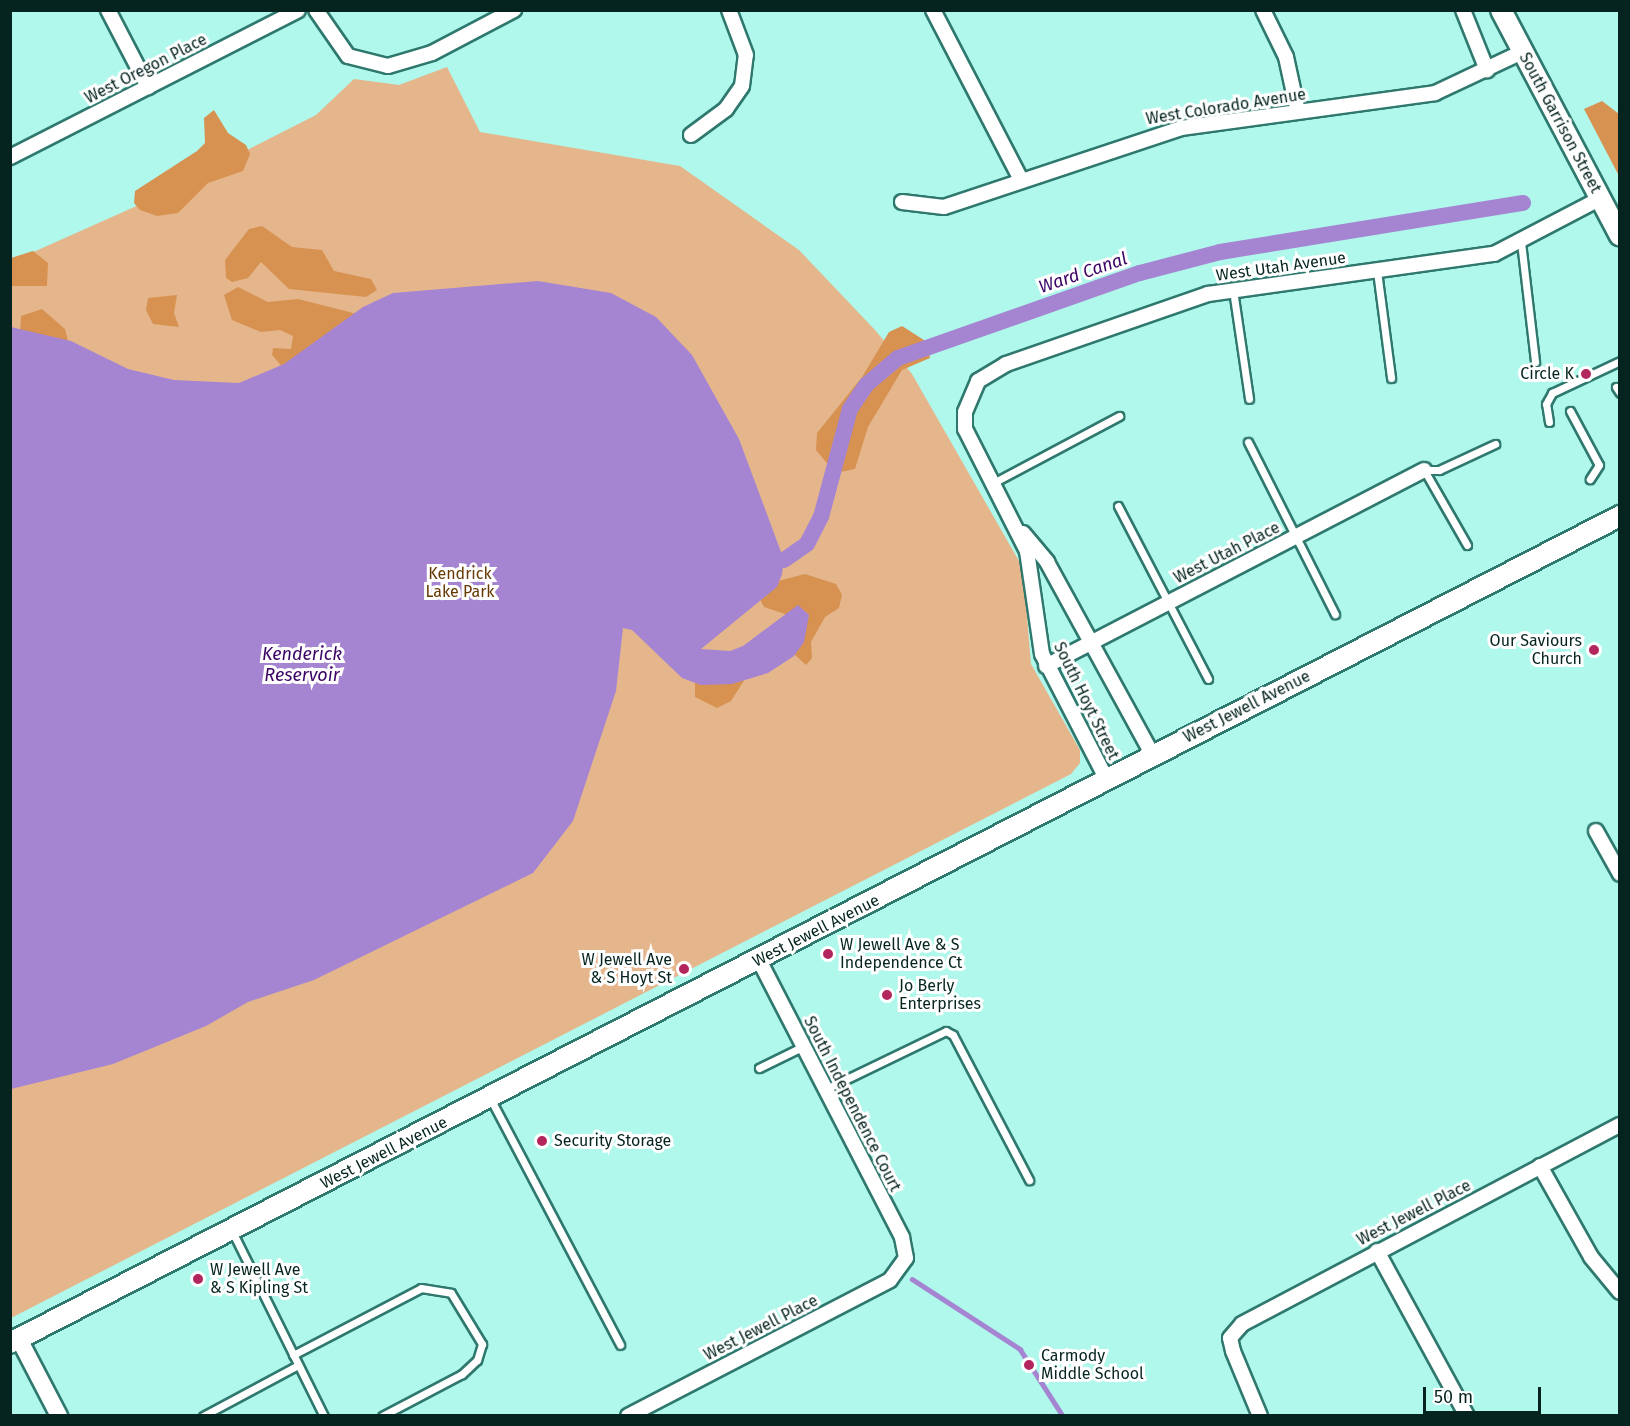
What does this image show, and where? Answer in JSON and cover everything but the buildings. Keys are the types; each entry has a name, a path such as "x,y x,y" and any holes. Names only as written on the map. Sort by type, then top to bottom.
{"main road":[{"name":"South Garrison Street","path":"1501,10 1620,236"},
{"name":"West Jewell Avenue","path":"15,1341 1620,516"}],"street":[{"path":"108,10 148,87"},
{"name":"West Oregon Place","path":"10,157 298,10"},
{"path":"316,10 336,45 355,60 388,66 411,61 514,10"},
{"path":"691,135 735,100 746,72 744,42 729,10"},
{"path":"933,10 1022,180"},
{"path":"1263,10 1286,57 1298,112"},
{"path":"1463,10 1487,70"},
{"name":"West Colorado Avenue","path":"902,202 944,207 1153,135 1425,95 1487,70 1522,52"},
{"name":"West Utah Avenue","path":"974,388 1006,364 1178,303 1233,290 1478,258 1521,242 1599,199"},
{"name":"South Hoyt Street","path":"974,388 965,429 1019,529 1032,567 1046,666 1107,780"},
{"name":"West Utah Place","path":"1046,666 1424,470"},
{"name":"South Hoyt Street","path":"1019,529 1040,551 1092,641 1153,756"},
{"path":"1596,831 1619,874"},
{"name":"South Independence Court","path":"759,960 902,1237 904,1264"},
{"name":"West Jewell Place","path":"1260,1416 1230,1338 1260,1311 1620,1125"},
{"path":"1540,1166 1591,1257 1620,1292"},
{"path":"1377,1251 1467,1416"},
{"name":"West Jewell Place","path":"628,1416 878,1287 904,1264"},
{"path":"15,1341 59,1416"}],"lane":[{"path":"1521,242 1534,362"},
{"path":"1377,271 1391,378"},
{"path":"1233,290 1249,399"},
{"path":"1549,422 1546,404 1552,393 1620,361"},
{"path":"1570,411 1599,465 1590,479"},
{"path":"993,483 1119,416"},
{"path":"1248,442 1298,535 1335,614"},
{"path":"1467,545 1424,470 1439,470 1495,444"},
{"path":"1118,506 1208,679"},
{"path":"826,1089 946,1031 953,1035 1029,1180"},
{"path":"759,1068 804,1046"},
{"path":"490,1098 620,1345"},
{"path":"232,1231 324,1416"},
{"path":"293,1355 422,1288 451,1293 482,1344 477,1360 462,1374 382,1416"},
{"path":"203,1416 298,1365"}],"green space":[{"name":"Kendrick Lake Park","path":"447,67 480,132 680,166 799,250 875,330 912,374 1023,568 1031,664 1080,750 1080,763 1071,774 11,1318 11,262 141,204 316,115 354,79 399,85"}],"shaded area":[{"path":"1602,101 1619,114 1619,176 1584,109"},
{"path":"214,110 228,133 246,145 250,154 243,171 208,183 178,213 157,216 140,210 134,203 135,191 197,151 205,143 204,118"},
{"path":"262,226 292,247 322,250 334,271 371,279 377,290 366,297 289,289 261,262 248,278 232,282 226,278 225,260 249,229"},
{"path":"33,251 48,263 47,286 11,286 11,258"},
{"path":"238,287 268,302 298,299 361,315 284,369 272,355 273,348 291,349 293,336 280,330 261,332 232,320 224,295"},
{"path":"177,295 174,313 179,327 153,324 146,310 148,298"},
{"path":"42,309 65,329 68,341 20,335 21,316"},
{"path":"902,326 927,342 930,358 902,370 868,427 855,469 835,473 816,450 817,433 862,377 889,332"},
{"path":"805,574 836,584 842,595 839,608 825,617 811,642 812,658 806,665 793,653 785,614 764,607 760,599 778,581"},
{"path":"745,679 731,701 717,708 695,697 695,682"}],"water":[{"name":"Kenderick Reservoir","path":"538,281 611,293 656,317 692,355 739,439 784,560 782,574 777,587 701,649 730,651 743,646 798,605 809,615 804,642 794,656 768,673 732,684 701,685 682,678 632,630 623,628 616,691 573,821 533,873 314,980 248,1002 206,1026 113,1064 11,1089 11,327 71,341 128,369 174,380 239,383 284,364 363,307 393,293"}],"waterway":[{"name":"Ward Canal","path":"784,560 807,544 821,517 850,409 866,385 898,358 1140,273 1220,252 1523,203"},
{"path":"912,1279 1020,1349 1063,1416"}],"place":[{"name":"Circle K","path":"1586,374"},
{"name":"Our Saviours Church","path":"1594,650"},
{"name":"W Jewell Ave & S Independence Ct","path":"828,954"},
{"name":"W Jewell Ave & S Hoyt St","path":"684,969"},
{"name":"Jo Berly Enterprises","path":"887,995"},
{"name":"Security Storage","path":"542,1141"},
{"name":"W Jewell Ave & S Kipling St","path":"198,1279"},
{"name":"Carmody Middle School","path":"1029,1365"}]}
